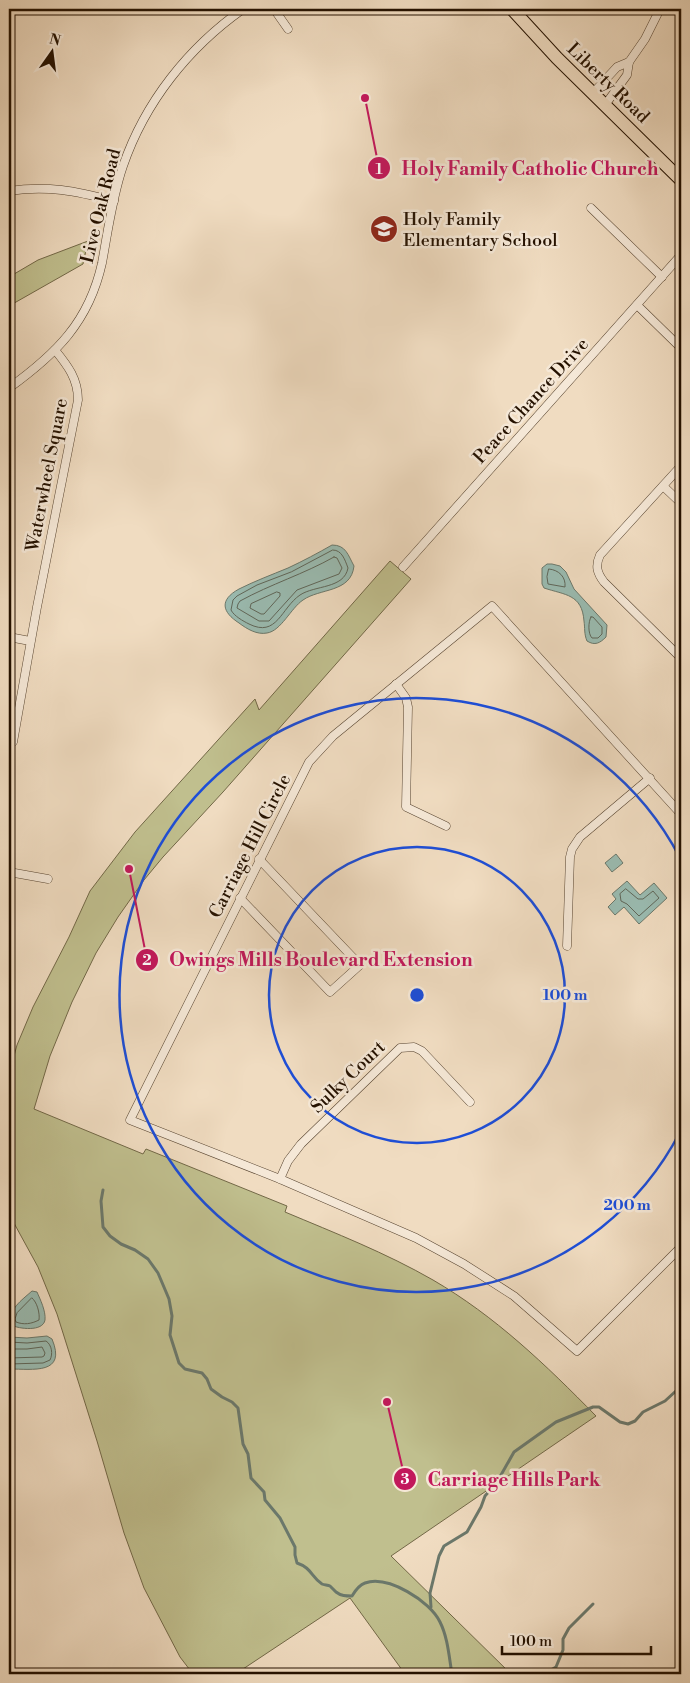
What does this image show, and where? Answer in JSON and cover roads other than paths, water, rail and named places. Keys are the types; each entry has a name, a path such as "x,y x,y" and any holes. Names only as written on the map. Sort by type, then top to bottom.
{"main road":[{"name":"Liberty Road","path":"512,9 557,58 681,180"}],"street":[{"name":"Live Oak Road","path":"9,388 55,350 79,322 92,297 128,150 158,96 182,64 198,47 244,9"},
{"path":"274,9 288,29"},
{"path":"605,105 627,75 629,62 648,34 660,9"},
{"path":"593,93 617,67 629,62"},
{"path":"9,191 30,188 73,190 114,201"},
{"path":"591,208 662,277"},
{"name":"Peace Chance Drive","path":"403,567 681,255"},
{"path":"637,304 681,348"},
{"name":"Waterwheel Square","path":"9,741 13,742 30,641 78,400 73,375 55,350"},
{"path":"681,466 600,556 597,562 597,569 604,582 681,658"},
{"path":"663,486 681,503"},
{"name":"Carriage Hill Circle","path":"681,814 492,606 333,736 309,762 130,1120 280,1179 408,1234 464,1264 514,1296 577,1350 681,1247"},
{"path":"9,637 30,641"},
{"path":"396,684 406,698 408,707 406,807 446,826"},
{"path":"567,946 570,857 572,849 580,837 650,778"},
{"path":"240,898 330,992 360,965 259,859"},
{"path":"9,872 48,879"},
{"name":"Sulky Court","path":"280,1179 288,1162 301,1144 400,1048 407,1046 422,1051 470,1102"}],"water":[{"path":"332,545 337,545 344,549 354,566 352,575 347,581 334,589 303,600 277,628 267,633 260,633 249,629 229,615 225,606 228,597 233,593"},
{"path":"547,564 560,566 566,572 574,589 607,625 606,637 602,641 595,644 587,641 583,612 576,601 565,594 544,588 542,584 542,568"},
{"path":"616,854 623,863 612,872 605,863"},
{"path":"627,881 640,895 654,883 667,898 639,924 624,907 615,915 608,907 616,899 612,894"},
{"path":"32,1291 37,1292 42,1305 45,1316 43,1324 35,1328 19,1328 11,1325 10,1320 13,1310"},
{"path":"47,1336 52,1339 55,1351 55,1359 51,1364 45,1368 37,1369 9,1369 9,1337"}],"waterway":[{"path":"103,1190 101,1201 103,1227 110,1236 121,1244 135,1250 148,1259 158,1273 169,1299 172,1316 170,1335 179,1363 185,1369 202,1373 211,1389 238,1408 243,1444 248,1454 251,1478 264,1492 265,1500 280,1518 295,1547 297,1563 306,1567 322,1584 330,1586 342,1595 352,1596 361,1585 374,1582 396,1586 418,1598 435,1614 443,1628 452,1674"},
{"path":"431,1607 430,1593 439,1556 444,1546 467,1532 485,1496 497,1482 514,1452 556,1422 593,1407 599,1407 620,1422 628,1424 635,1421 643,1412 665,1401 681,1384"},
{"path":"544,1674 556,1667 563,1650 563,1639 569,1628 593,1604"}],"place":[{"name":"Holy Family Catholic Church","path":"365,98"},
{"name":"Holy Family Elementary School","path":"384,229"},
{"name":"Owings Mills Boulevard Extension","path":"129,869"},
{"name":"Carriage Hills Park","path":"387,1402"}]}
